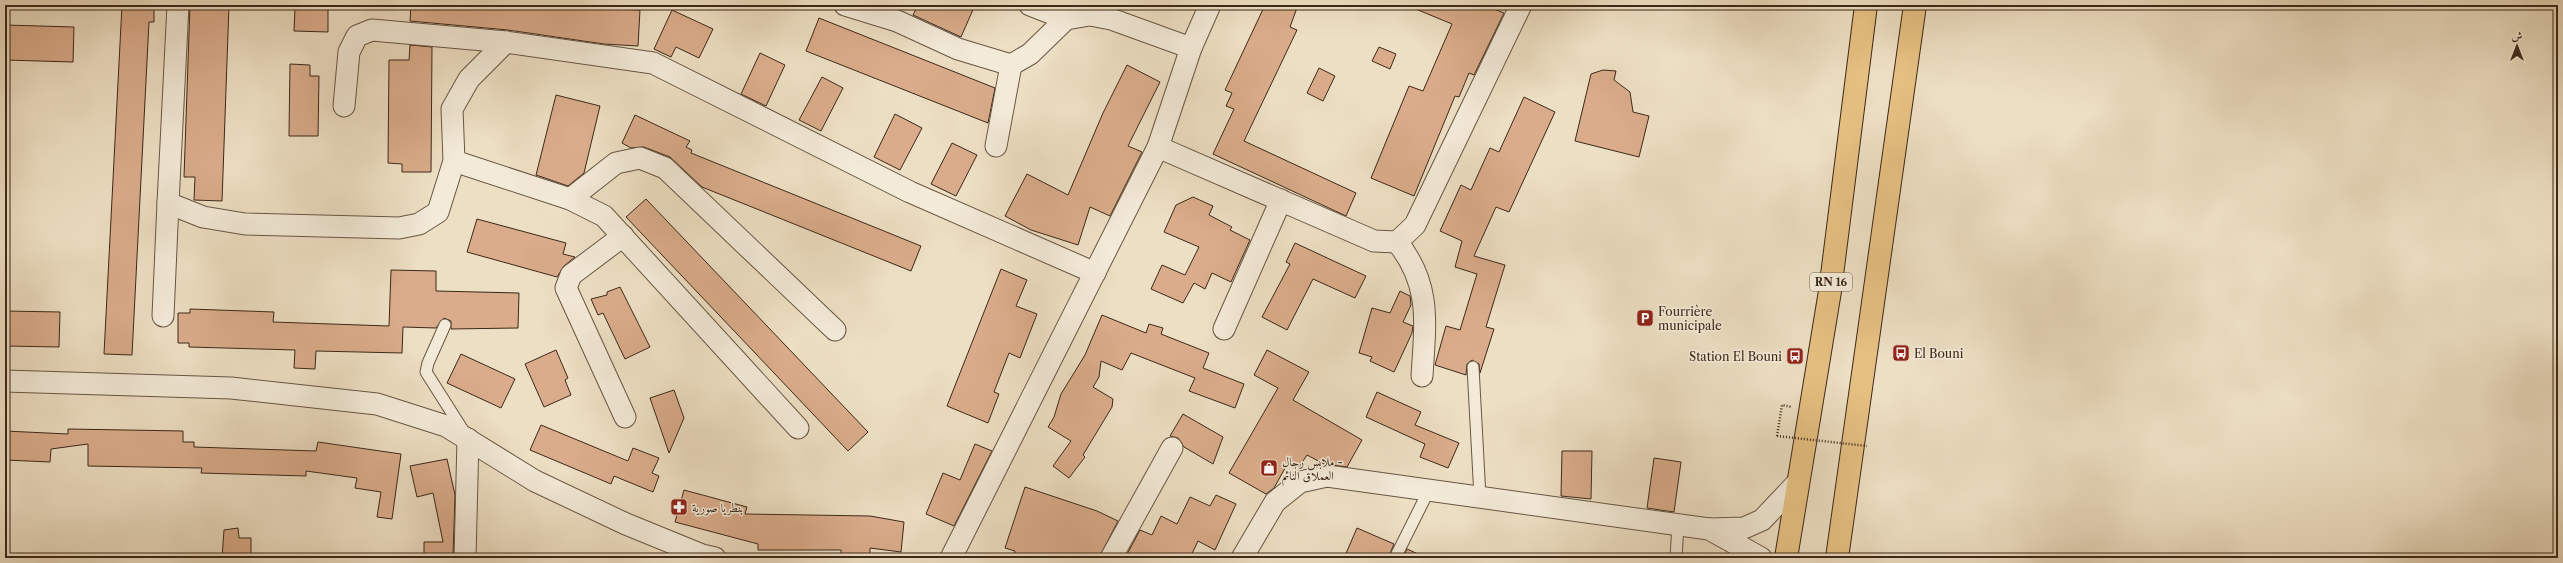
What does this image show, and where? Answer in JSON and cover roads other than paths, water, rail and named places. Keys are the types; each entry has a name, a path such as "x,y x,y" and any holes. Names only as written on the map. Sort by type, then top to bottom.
{"highway":[{"name":"RN 16","path":"1786,558 1830,291 1866,5"},
{"path":"1837,558 1916,5"}],"street":[{"path":"163,316 178,5"},
{"path":"1030,5 1066,19 1090,15 1111,19 1191,48"},
{"path":"951,558 1158,147 1191,48 1210,5"},
{"path":"1158,147 1374,241 1397,242 1415,225 1521,5"},
{"path":"852,6 897,21 958,49 1011,66"},
{"path":"996,146 1011,66 1030,54 1066,19"},
{"path":"344,106 349,52 357,36 372,30 506,42 653,63 910,192 1095,273"},
{"path":"168,203 203,217 245,224 399,228 420,224 438,212 454,161 452,109 469,79 506,42"},
{"path":"570,199 616,163 640,158 666,168 836,330"},
{"path":"454,161 570,199 604,216 798,428"},
{"path":"1224,329 1281,200"},
{"path":"623,236 571,275 566,288 625,417"},
{"path":"1397,242 1412,260 1421,281 1425,323 1422,376"},
{"path":"5,380 231,388 377,404 446,426 535,481 626,524 702,555 716,558"},
{"path":"465,558 468,439"},
{"path":"1111,558 1172,448"},
{"path":"1242,558 1275,502 1300,482 1327,476 1710,529 1744,528 1762,520 1798,482"},
{"path":"1710,529 1761,558"}],"lane":[{"path":"445,326 428,363 426,372 468,439"},
{"path":"1473,367 1480,497"},
{"path":"1394,558 1429,490"},
{"path":"1676,558 1678,525"}],"place":[{"name":"Fourrière municipale","path":"1645,318"},
{"name":"El Bouni","path":"1901,353"},
{"name":"Station El Bouni","path":"1795,356"},
{"name":"ملابس رجال - العملاق النائم","path":"1269,468"},
{"name":"بنطريا صورية","path":"679,507"}]}
